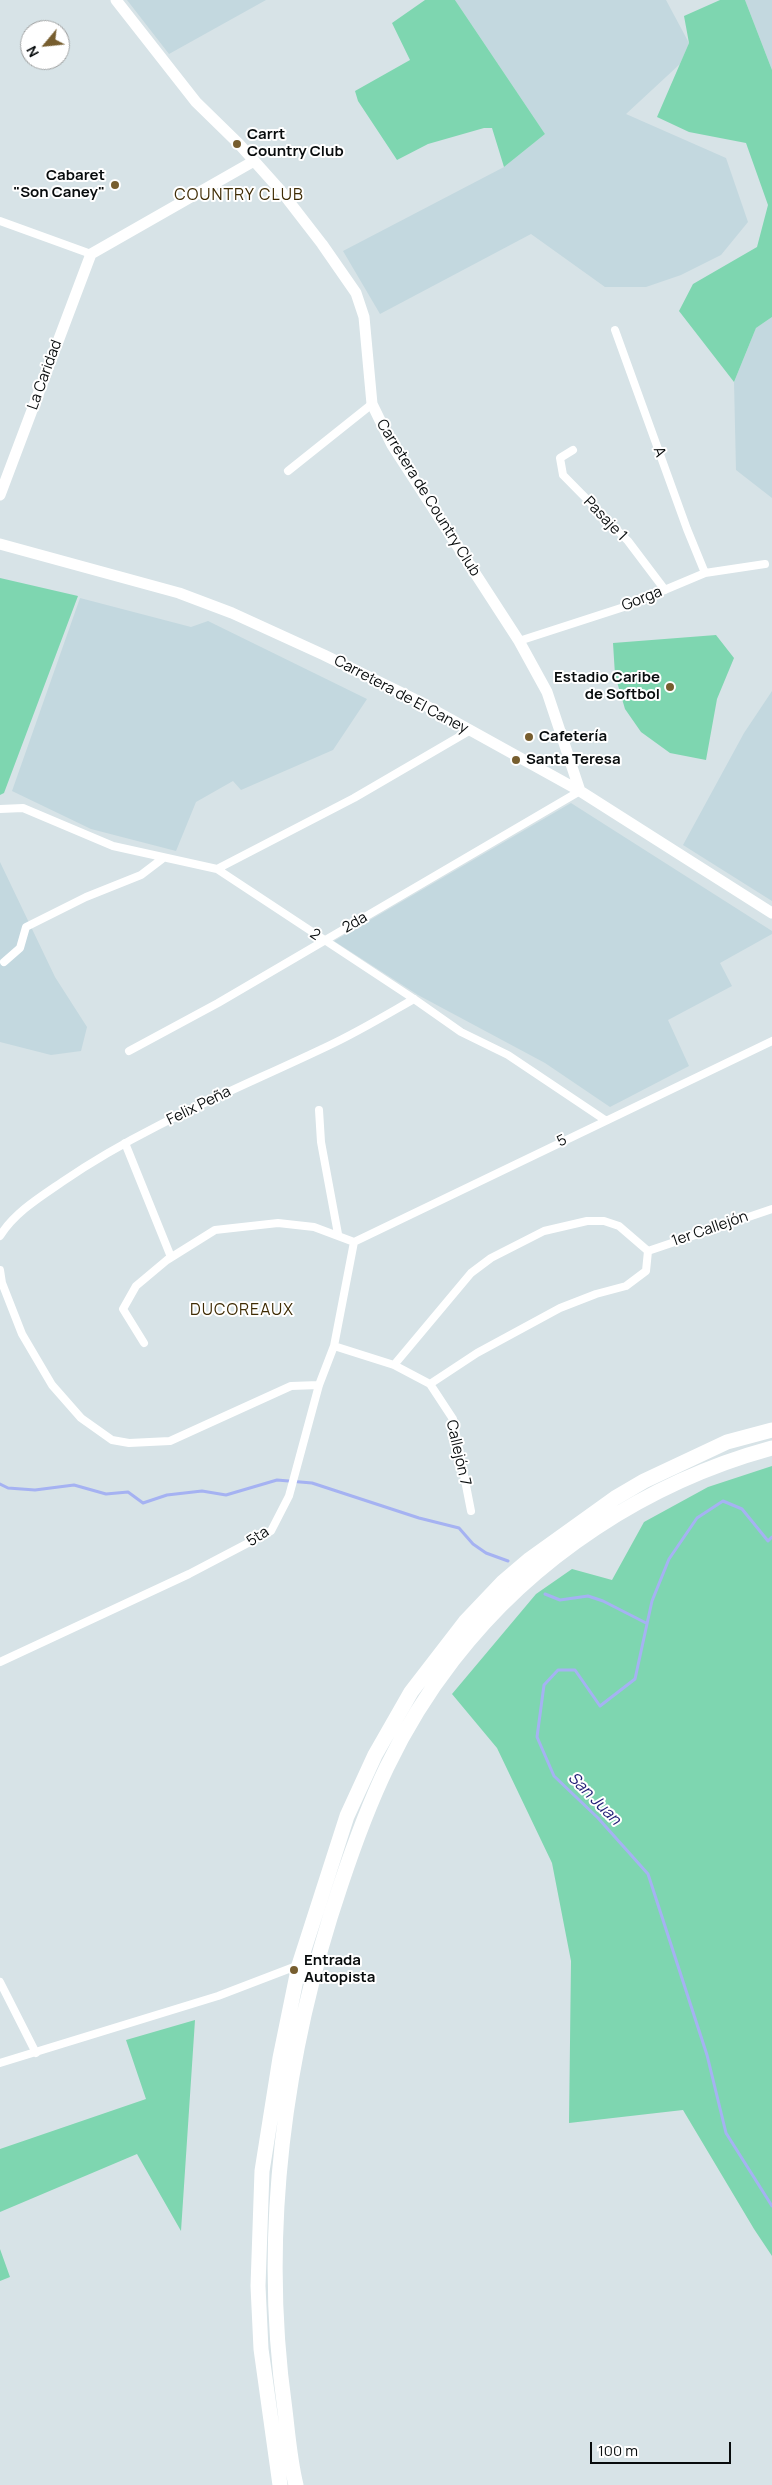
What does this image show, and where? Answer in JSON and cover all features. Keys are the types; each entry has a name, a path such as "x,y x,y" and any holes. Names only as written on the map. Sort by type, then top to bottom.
{"highway":[{"path":"280,2485 261,2349 258,2286 259,2208 262,2172 280,2058 299,1965 347,1816 375,1755 411,1692 465,1622 503,1582 530,1559 616,1498 680,1463 719,1446 772,1430"},
{"path":"296,2485 278,2361 275,2269 278,2176 292,2081 313,1976 330,1916 364,1817 390,1758 422,1704 452,1660 503,1603 542,1567 623,1510 648,1496 736,1458 772,1448"}],"street":[{"name":"Carretera de Country Club","path":"116,0 196,102 254,161 304,220 356,293 364,317 372,404 392,445 519,641 547,692 580,791"},
{"path":"0,221 91,254 254,161"},
{"name":"La Caridad","path":"0,495 91,254"},
{"name":"A","path":"615,330 687,529 705,572"},
{"path":"288,471 372,404"},
{"name":"Pasaje 1","path":"572,450 560,458 562,475 628,541 666,590"},
{"name":"Carretera de El Caney","path":"0,544 166,589 232,613 357,671 414,699 580,791 772,913"},
{"name":"Gorga","path":"519,641 624,608 705,572 765,564"},
{"path":"217,869 354,798 469,730"},
{"name":"2da","path":"129,1051 324,941 580,791"},
{"name":"2","path":"0,808 23,808 113,846 162,859 217,869 461,1032 508,1055 604,1120"},
{"path":"4,962 20,948 26,927 86,897 141,875 162,859"},
{"name":"Felix Peña","path":"0,1236 7,1225 41,1195 88,1164 194,1107 330,1045 414,999"},
{"name":"5","path":"354,1242 604,1120 658,1097 772,1041"},
{"path":"319,1110 321,1142 338,1234"},
{"path":"125,1143 171,1257"},
{"name":"1er Callejón","path":"648,1251 772,1209"},
{"path":"394,1365 471,1273 491,1258 544,1232 581,1222 604,1221 620,1226 648,1251 646,1271 626,1286 596,1294 560,1308 477,1353 430,1384"},
{"path":"144,1343 123,1309 136,1286 171,1257 215,1230 278,1223 314,1226 354,1242"},
{"name":"5ta","path":"0,1662 189,1574 272,1531 289,1496 319,1385 334,1346 354,1242"},
{"path":"0,1270 2,1283 22,1334 52,1385 81,1418 112,1440 129,1443 170,1441 291,1386 319,1385"},
{"name":"Callejón 7","path":"334,1346 394,1365 430,1384 453,1419 471,1511"},
{"path":"0,2064 218,1996 299,1965 313,1976"},
{"path":"0,1982 36,2053"}],"shaded area":[{"path":"127,0 266,0 169,54"},
{"path":"455,0 666,0 689,43 680,64 626,114 726,158 748,222 721,255 681,275 646,287 605,287 531,234 380,314 343,251 504,167 545,134"},
{"path":"745,0 772,0 772,70"},
{"path":"772,317 772,498 736,470 734,382 756,328"},
{"path":"80,598 191,627 208,621 367,699 333,750 241,790 233,781 196,802 176,851 91,829 12,791"},
{"path":"772,691 772,901 683,845 744,733"},
{"path":"571,803 772,931 772,934 720,963 732,986 668,1020 689,1066 610,1107 545,1063 418,995 334,941"},
{"path":"0,862 55,977 87,1027 81,1051 51,1055 0,1042"}],"green space":[{"path":"425,0 455,0 545,134 504,167 492,128 484,128 428,144 397,160 358,101 355,91 410,60 392,23"},
{"path":"720,0 745,0 772,70 772,317 756,328 734,382 679,311 693,284 757,247 768,205 746,143 689,132 657,117 689,43 684,16"},
{"path":"0,578 78,596 4,793 0,795"},
{"name":"Estadio Caribe de Softbol","path":"716,635 734,658 717,699 706,760 670,753 641,732 625,709 615,675 613,643"},
{"path":"772,1466 772,2256 683,2110 569,2123 571,1961 552,1863 497,1748 452,1694 536,1594 572,1569 612,1580 644,1522 708,1487"},
{"path":"195,2020 181,2231 137,2154 0,2212 0,2149 146,2099 126,2040"},
{"path":"0,2249 10,2277 0,2281"}],"waterway":[{"path":"0,1484 8,1488 35,1490 74,1485 106,1494 128,1492 143,1503 167,1495 202,1491 226,1495 277,1480 312,1483 419,1518 459,1528 473,1544 486,1553 508,1561"},
{"name":"San Juan","path":"772,1537 768,1541 742,1509 723,1501 697,1518 669,1559 652,1601 635,1679 600,1706 575,1670 558,1670 544,1685 537,1737 554,1776 598,1818 648,1874 707,2055 726,2133 772,2206"},
{"path":"545,1594 560,1600 588,1596 603,1601 646,1623"}],"place":[{"name":"Carrt Country Club","path":"237,144"},
{"name":"Cabaret \"Son Caney\"","path":"115,185"},
{"name":"Estadio Caribe de Softbol","path":"670,687"},
{"name":"Cafetería","path":"529,737"},
{"name":"Santa Teresa","path":"516,760"},
{"name":"Entrada Autopista","path":"294,1970"}],"district":[{"name":"COUNTRY CLUB","path":"239,196"},
{"name":"DUCOREAUX","path":"242,1311"}]}
